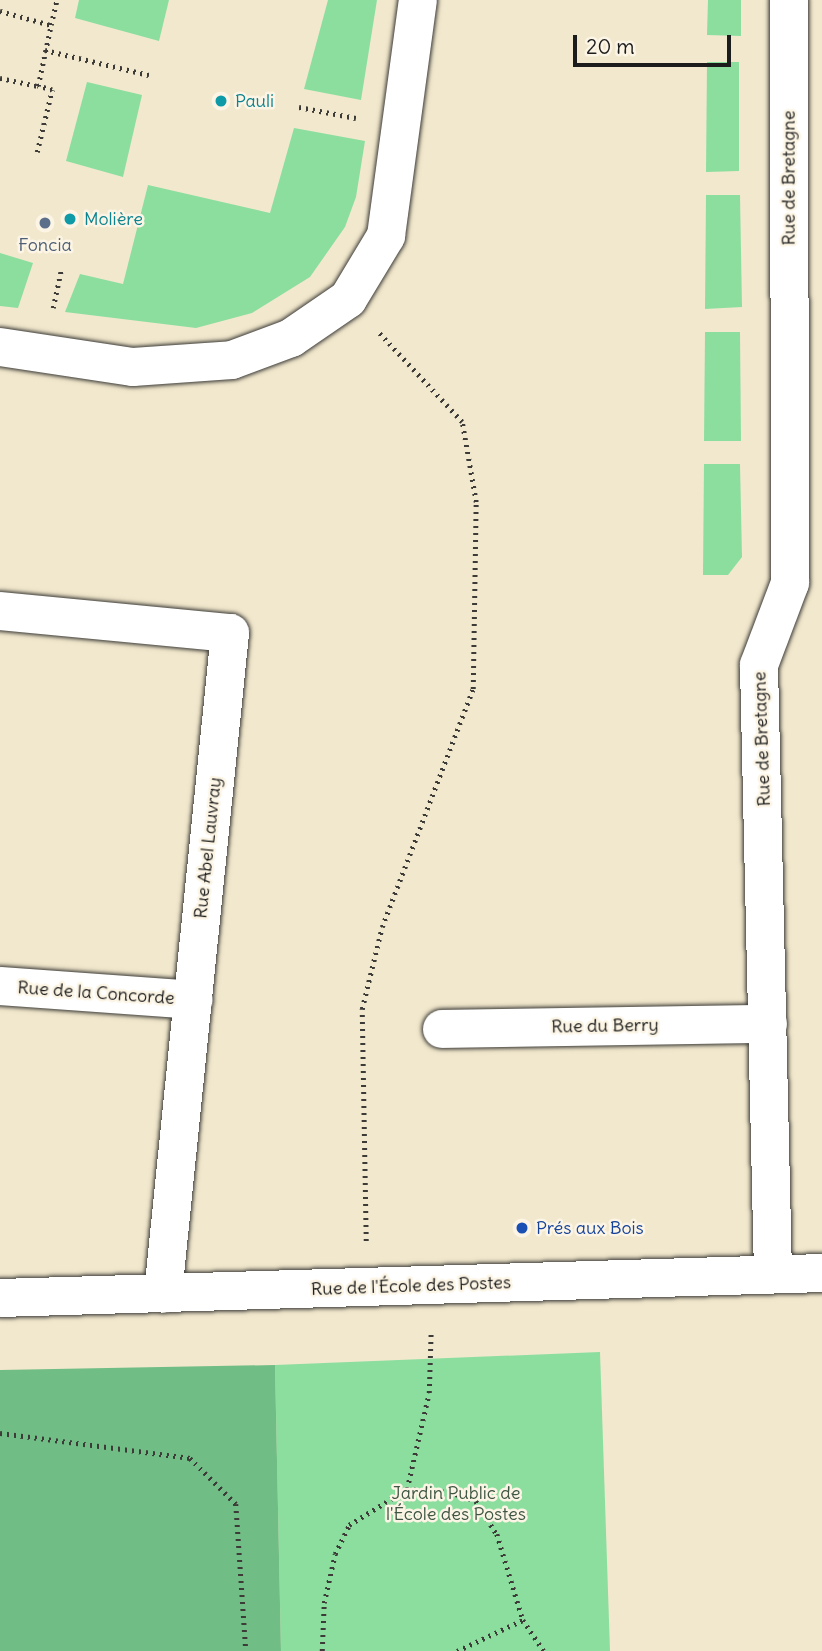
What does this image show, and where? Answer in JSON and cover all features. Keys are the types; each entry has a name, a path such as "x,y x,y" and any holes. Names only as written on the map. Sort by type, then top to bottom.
{"street":[{"path":"0,347 133,368 232,360 291,338 348,299 386,236 418,0"},
{"name":"Rue de Bretagne","path":"773,1274 759,665 790,583 805,113 789,0"},
{"name":"Rue Abel Lauvray","path":"0,611 230,633 163,1294"},
{"name":"Rue de la Concorde","path":"0,986 192,1000"},
{"name":"Rue du Berry","path":"442,1029 768,1024"},
{"name":"Rue de l'École des Postes","path":"0,1297 822,1273"}],"path":[{"path":"38,86 57,0"},
{"path":"0,11 51,25"},
{"path":"45,50 149,75"},
{"path":"0,78 52,90 37,152"},
{"path":"299,107 401,127"},
{"path":"348,299 462,422 476,502 472,689 382,927 362,1009 367,1287"},
{"path":"407,1489 429,1394 433,1286"},
{"path":"0,1433 190,1458 236,1503 246,1651"},
{"path":"322,1651 324,1603 335,1555 349,1525 407,1489 449,1492 476,1501 497,1534 523,1620 544,1651"},
{"path":"457,1651 523,1620"}],"green space":[{"path":"79,0 169,0 159,41 75,18"},
{"path":"328,0 377,0 361,100 304,89"},
{"path":"708,0 741,0 741,36 707,35"},
{"path":"707,62 739,62 739,171 706,172"},
{"path":"87,82 142,95 123,177 66,161"},
{"path":"294,128 365,141 356,197 345,227 310,277 252,313 196,328 65,312 80,274 123,284 148,185 270,213"},
{"path":"706,195 740,195 742,307 705,309"},
{"path":"0,253 33,263 18,308 0,306"},
{"path":"705,332 740,332 741,441 704,441"},
{"path":"704,464 740,464 742,557 728,575 703,575"},
{"name":"Jardin Public de l'École des Postes","path":"600,1352 610,1651 281,1651 275,1365"},
{"path":"275,1365 281,1651 0,1651 0,1370"}],"place":[{"name":"Pauli","path":"221,101"},
{"name":"Molière","path":"70,219"},
{"name":"Foncia","path":"45,223"},
{"name":"Prés aux Bois","path":"522,1228"}]}
